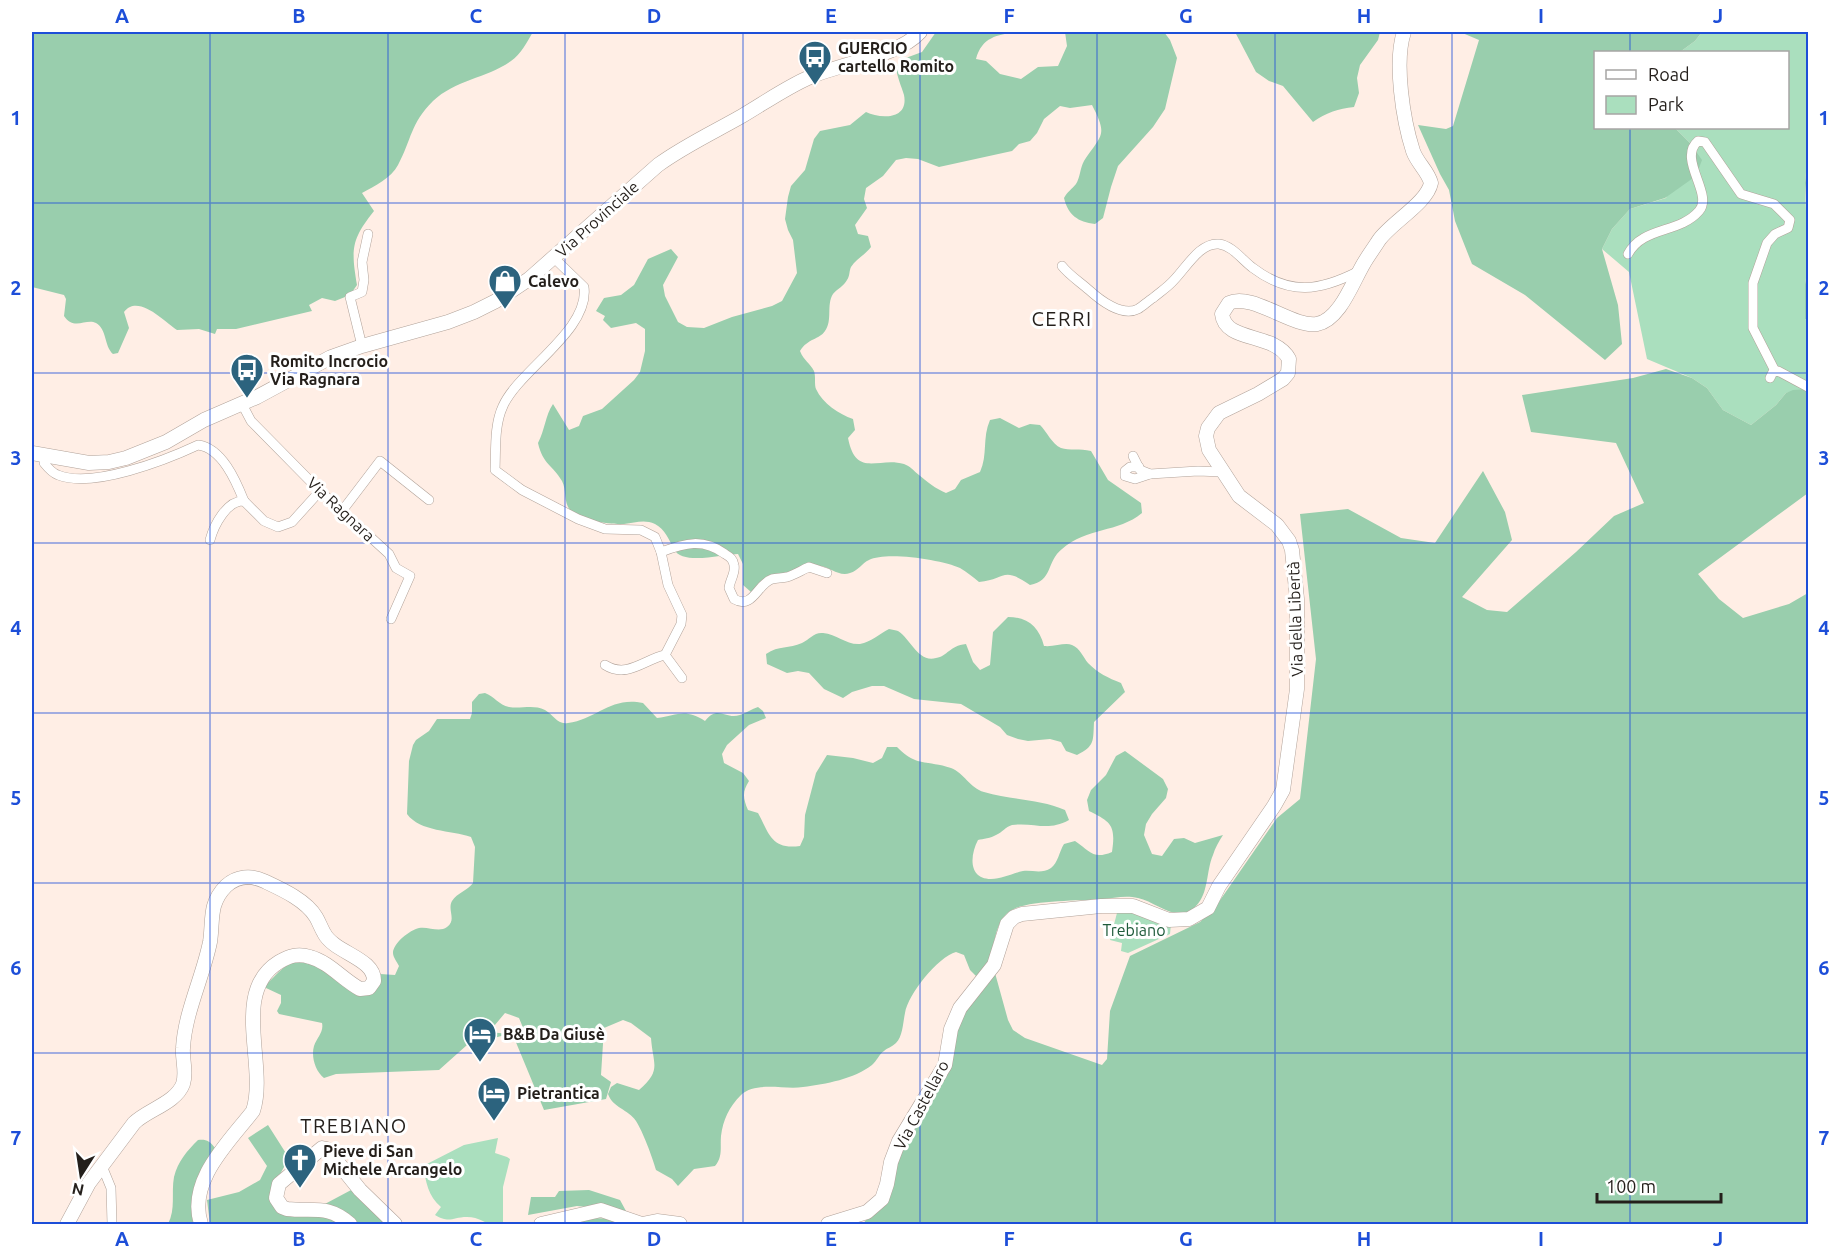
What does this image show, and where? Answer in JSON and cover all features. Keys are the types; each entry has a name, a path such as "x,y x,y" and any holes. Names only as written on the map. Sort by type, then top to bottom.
{"street":[{"name":"Via Provinciale","path":"38,455 89,463 126,458 166,442 204,420 242,404 322,361 362,346 448,322 474,312 522,285 658,165 678,151 808,78 851,62 885,53 906,44 920,32"},
{"name":"Via della Libertà","path":"1284,787 1297,689 1297,599 1292,550 1289,541 1277,525 1239,496 1207,445 1206,436 1219,413 1283,379 1289,367 1286,353 1278,346 1229,328 1222,319 1226,306 1232,301 1263,307 1303,323 1318,324 1330,317 1339,307 1381,238 1401,217 1422,200 1431,183 1413,153 1403,108 1400,58 1404,32"},
{"path":"1628,254 1637,242 1681,224 1699,211 1702,203 1701,190 1693,169 1692,149 1698,141 1706,142 1741,194 1774,204 1790,220 1788,228 1775,234 1767,243 1752,283 1753,328 1773,374 1784,373 1809,387"},
{"path":"362,346 350,297 362,292 364,280 362,262 368,234"},
{"path":"1062,266 1105,303 1125,310 1138,309 1174,280 1194,257 1210,245 1221,244 1276,283 1302,288 1330,284 1360,270"},
{"path":"554,258 584,287 583,301 576,319 563,338 542,358 504,403 498,423 495,470 522,489 578,519 604,529 648,532 655,537 661,552 668,585 682,615 681,624 665,655"},
{"name":"Via Ragnara","path":"242,404 251,421 320,490 389,554 396,568 410,576 392,619"},
{"path":"38,455 50,471 59,476 90,478 131,470 198,445 205,446 214,451 225,465 244,501 264,521 278,527 292,522 320,490"},
{"path":"1133,456 1139,467 1150,474"},
{"path":"342,510 380,461 429,500"},
{"path":"1139,467 1125,471 1125,476 1135,479 1150,474 1222,472"},
{"path":"210,540 219,517 237,502 244,501"},
{"path":"661,552 678,546 701,543 720,550 731,557 734,563 735,569 729,588 734,599 741,602 752,599 772,579 786,577 809,567 827,573"},
{"path":"605,665 613,670 643,666 665,655"},
{"path":"665,655 682,678"},
{"name":"Via Castellaro","path":"828,1224 867,1212 882,1199 899,1141 945,1065 951,1029 960,1008 994,965 1006,924 1010,920 1022,914 1124,905 1140,908 1175,921 1189,919 1208,908 1219,886 1274,806 1284,787"},
{"path":"67,1224 84,1192 140,1117 174,1096 183,1084 185,1074 182,1049 210,942 214,905 225,887 239,878 254,877 282,890 306,906 315,916 328,941 366,965 373,972 374,981 371,987 360,989 312,957 301,954 275,964 262,979 256,991 253,1011 258,1076 256,1101 253,1110 205,1176 198,1202 201,1224"},
{"path":"350,1224 342,1217 324,1209 282,1208 276,1198 276,1191 283,1179 325,1147 351,1179 395,1224"},
{"path":"102,1166 111,1188 112,1224"},
{"path":"541,1224 601,1210 642,1224 657,1221 680,1224"}],"green space":[{"path":"32,32 533,32 521,51 511,61 451,88 433,101 420,117 395,170 362,193 374,211 361,230 355,245 354,262 357,285 350,295 335,301 322,298 309,305 312,311 236,329 217,329 215,334 199,329 177,330 144,307 130,307 124,312 129,328 118,353 113,354 100,326 92,322 72,323 64,316 66,299 64,295 32,287"},
{"path":"936,32 1016,32 991,38 982,46 976,59 986,61 1000,74 1021,79 1038,67 1058,66 1067,46 1065,32 1164,32 1177,58 1165,109 1153,127 1118,166 1103,218 1095,224 1075,217 1068,209 1064,198 1076,184 1084,161 1101,134 1100,123 1092,105 1070,108 1060,106 1044,119 1030,141 1019,144 1012,151 939,167 918,159 896,160 883,176 866,188 864,199 867,208 855,225 858,234 868,236 871,247 853,264 846,282 833,294 829,322 825,331 800,351 814,371 816,389 832,408 853,419 855,430 848,438 852,451 863,462 904,464 931,485 946,493 955,489 961,480 980,472 990,420 1000,418 1019,428 1030,424 1040,425 1052,441 1061,448 1091,451 1108,480 1141,503 1142,513 1123,524 1092,533 1072,542 1057,554 1042,580 1030,585 1008,575 979,582 952,565 901,556 888,556 869,560 855,571 846,574 820,566 804,568 751,592 743,585 743,564 738,554 703,558 685,557 678,554 664,532 655,524 604,523 582,517 571,511 567,504 562,481 545,460 538,443 550,409 553,404 569,430 579,426 583,416 602,409 634,380 640,372 645,351 645,329 636,323 611,328 603,320 605,316 596,311 604,298 621,295 634,285 648,259 671,249 678,257 663,285 665,296 678,322 687,327 704,328 782,301 797,273 793,240 785,219 788,197 791,186 805,170 814,139 820,131 850,125 866,112 879,116 892,116 898,113 904,103 904,95 896,67 903,59 922,52"},
{"path":"1235,32 1380,32 1378,40 1360,65 1357,78 1359,93 1354,107 1333,112 1313,122 1283,86 1269,81 1256,72"},
{"path":"1460,32 1702,32 1695,41 1681,51 1594,51 1594,129 1676,129 1702,160 1696,176 1665,198 1630,209 1612,229 1602,249 1618,305 1622,344 1605,360 1525,295 1472,264 1455,221 1449,190 1418,125 1446,129 1453,126 1479,40"},
{"path":"1702,32 1808,32 1808,150 1805,183 1808,266 1805,284 1805,319 1808,321 1808,389 1786,393 1776,405 1751,425 1723,410 1707,388 1692,378 1647,359 1629,272 1602,249 1612,229 1630,209 1666,198 1690,143 1676,129 1789,129 1789,51 1681,51 1695,41"},
{"path":"1808,150 1808,235 1805,183"},
{"path":"1808,266 1808,321 1805,319 1805,284"},
{"path":"1666,369 1692,378 1707,388 1723,410 1751,425 1776,405 1786,393 1808,389 1808,493 1698,574 1719,599 1743,618 1789,604 1808,593 1808,1224 863,1224 876,1206 964,1010 995,973 1013,1030 1025,1038 1102,1065 1107,1059 1110,1011 1130,956 1200,922 1216,906 1277,818 1300,799 1316,659 1300,514 1348,509 1401,538 1435,543 1483,471 1505,512 1512,540 1462,597 1487,610 1507,612 1614,516 1644,503 1616,443 1531,432 1522,395 1633,378"},
{"path":"1008,617 1015,617 1032,624 1039,633 1044,646 1069,644 1075,646 1096,670 1121,683 1125,692 1094,722 1090,746 1077,755 1066,751 1061,742 1050,739 1028,741 1007,735 1000,727 961,704 914,699 884,686 872,686 852,692 843,698 824,689 809,673 798,671 787,673 767,664 766,654 775,649 802,643 817,634 828,634 850,643 860,644 889,629 898,631 919,654 930,659 940,657 966,644 973,662 980,670 990,665 993,632"},
{"path":"485,693 509,707 541,708 564,723 578,721 613,705 632,702 643,703 657,718 687,714 705,721 714,714 735,716 758,707 766,718 749,725 727,745 722,754 724,763 743,773 749,781 744,795 748,810 758,813 768,833 777,843 790,847 800,846 804,837 805,815 816,773 827,755 873,763 882,758 887,747 897,747 910,758 922,762 951,768 984,792 1065,810 1069,820 1061,824 1012,825 994,836 978,840 973,852 973,865 978,875 984,878 995,879 1023,871 1048,870 1055,863 1064,844 1075,841 1096,855 1112,852 1112,830 1107,822 1089,811 1087,800 1091,790 1106,775 1116,756 1125,751 1163,779 1168,789 1166,798 1146,824 1144,835 1152,854 1162,856 1174,839 1184,838 1195,843 1223,835 1211,861 1203,895 1196,906 1189,911 1175,913 1167,911 1134,897 1058,901 1016,908 1001,922 989,962 976,976 970,970 964,955 956,952 933,968 907,1005 898,1040 882,1052 865,1070 812,1086 754,1088 741,1095 725,1119 718,1162 715,1166 694,1169 678,1186 672,1179 656,1170 636,1121 613,1102 608,1094 611,1087 617,1083 639,1090 653,1072 651,1038 631,1023 623,1020 604,1028 601,1075 611,1082 606,1099 544,1110 515,1040 524,1030 519,1018 505,1013 489,1032 509,1034 467,1045 439,1070 336,1074 324,1078 314,1063 313,1054 322,1023 279,1014 277,1011 281,1003 281,995 266,988 266,985 283,968 295,961 301,961 330,973 365,992 380,974 395,975 399,966 393,953 394,949 407,934 419,928 444,929 450,924 452,901 473,883 475,847 471,837 436,830 420,824 407,814 409,761 416,740 429,731 437,719 470,719 472,702 479,694"},
{"name":"Trebiano","path":"1125,908 1171,924 1170,934 1128,953 1121,951 1122,943 1110,940 1118,909"},
{"path":"268,1125 289,1158 273,1187 274,1201 326,1216 342,1224 210,1224 207,1200 239,1192 260,1180 267,1166 248,1138"},
{"path":"498,1138 495,1153 510,1159 503,1187 503,1222 493,1224 467,1217 448,1220 435,1215 441,1207 430,1193 423,1166 464,1145"},
{"path":"198,1140 208,1141 215,1148 192,1205 193,1224 168,1224 173,1207 173,1183 176,1171 183,1157"},
{"path":"353,1189 395,1224 354,1224 323,1205"},
{"path":"589,1190 620,1200 626,1211 577,1206 528,1215 531,1197 555,1197 559,1191"},
{"path":"590,1218 628,1219 650,1224 535,1224"}],"place":[{"name":"GUERCIO cartello Romito","path":"815,86"},
{"name":"Calevo","path":"505,310"},
{"name":"Romito Incrocio Via Ragnara","path":"247,399"},
{"name":"B&B Da Giusè","path":"480,1063"},
{"name":"Pietrantica","path":"494,1122"},
{"name":"Pieve di San Michele Arcangelo","path":"300,1189"}],"district":[{"name":"CERRI","path":"1062,319"},
{"name":"TREBIANO","path":"354,1126"}]}
